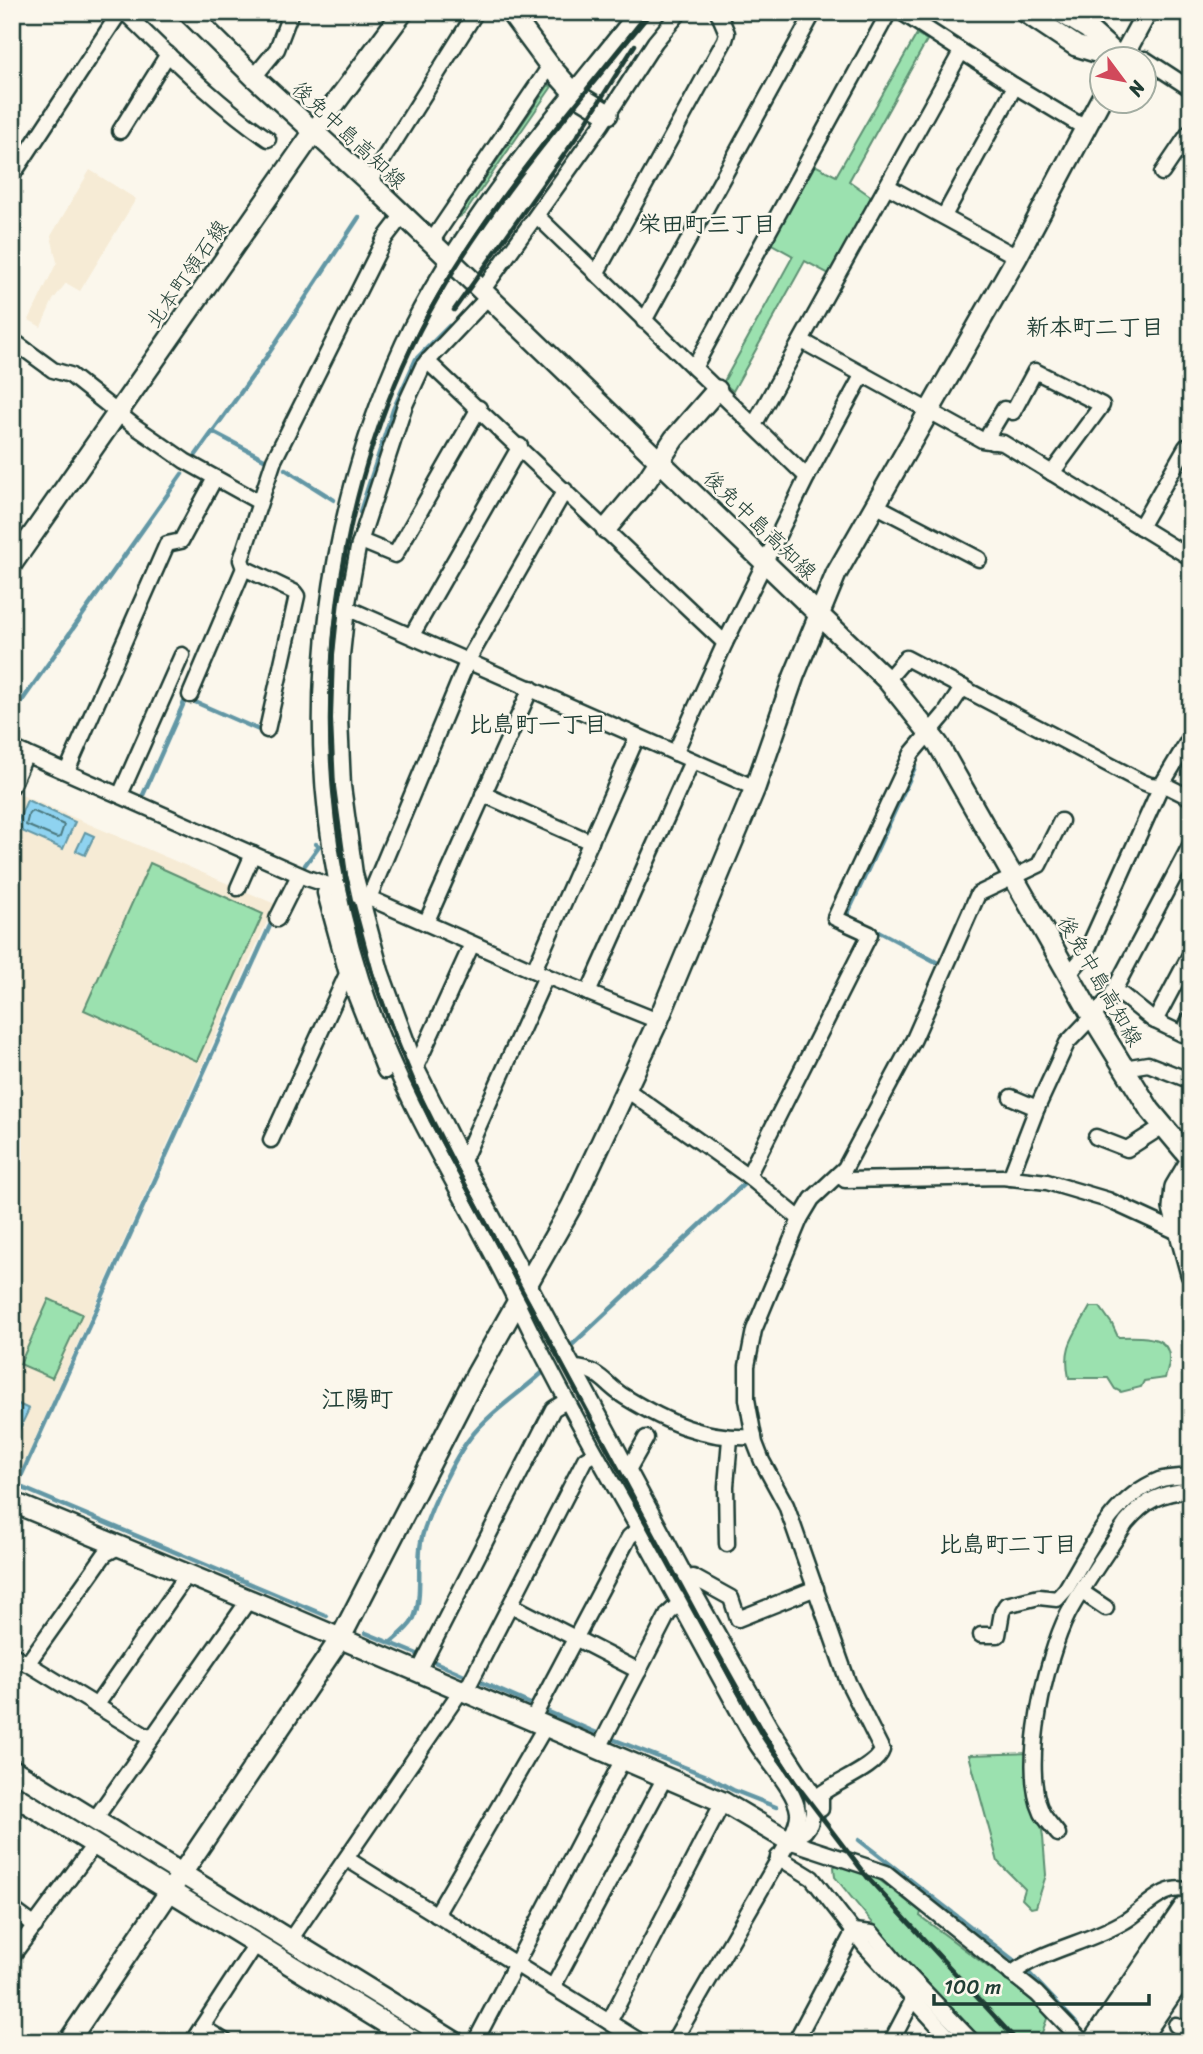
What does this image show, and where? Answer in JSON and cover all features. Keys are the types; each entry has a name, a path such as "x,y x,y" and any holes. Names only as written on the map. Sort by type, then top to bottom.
{"street":[{"path":"12,176 122,12 201,88 268,139"},
{"name":"後免中島高知線","path":"188,12 819,613 887,680 929,732 1092,1016 1150,1111 1191,1159 1174,1189 1172,1208 1191,1274"},
{"path":"254,77 277,49 291,12"},
{"name":"北本町領石線","path":"12,564 313,133 403,12"},
{"path":"369,183 476,12"},
{"path":"510,12 573,93 608,114"},
{"path":"637,12 494,192 449,260 410,329 377,402 340,531 327,607 321,667 321,746 333,887 372,1013 394,1066 434,1149 566,1401 756,1744 797,1806 797,1823 784,1849 673,2042"},
{"path":"680,12 655,42 485,294 423,366 405,405 361,541 347,608 340,719 343,773 349,835 381,971 416,1067 463,1161 691,1586 770,1727 813,1793 813,1812 806,1831 784,1849"},
{"path":"596,274 725,40 727,33 718,12"},
{"path":"644,321 814,12"},
{"path":"694,368 889,12"},
{"path":"1025,12 1076,46 1088,50"},
{"path":"1060,12 1087,29 1106,46"},
{"path":"1129,46 1147,12"},
{"path":"908,14 961,52 1085,128"},
{"path":"754,425 961,52"},
{"path":"120,131 168,54"},
{"path":"431,242 550,66"},
{"path":"1158,67 1191,89"},
{"path":"944,216 1015,86"},
{"path":"68,2042 340,1639 476,1375 571,1207 658,1021 755,788 794,676 836,574 1017,257 1091,116"},
{"path":"1162,173 1189,133 1191,135"},
{"path":"887,186 1017,257"},
{"path":"190,695 244,568 241,560 274,460 385,239 402,216"},
{"path":"537,216 807,477"},
{"path":"12,340 53,370 70,375 185,461 259,502"},
{"path":"802,341 930,409 982,440 1003,443 1191,558"},
{"path":"428,361 725,643"},
{"path":"992,442 989,434 1004,408 1013,412 1035,372 1102,405 1052,474"},
{"path":"675,753 765,561 863,374"},
{"path":"606,529 647,480 674,439 717,390"},
{"path":"361,541 395,555 479,408"},
{"path":"412,635 520,446"},
{"path":"1140,527 1186,447"},
{"path":"67,771 167,544 181,541 215,478"},
{"path":"365,896 468,660 565,490"},
{"path":"875,505 979,559"},
{"path":"244,568 294,592 297,596 267,730"},
{"path":"327,607 347,608 412,635 755,788"},
{"path":"120,795 183,654"},
{"path":"887,680 906,658 1140,781 1170,787 1191,798"},
{"path":"748,1176 870,934 835,918 912,753 945,714 963,687"},
{"path":"426,923 531,688"},
{"path":"1069,974 1085,955 1161,786 1191,736"},
{"path":"463,1161 591,842 637,737"},
{"path":"12,748 299,875 365,896 472,944 658,1021"},
{"path":"12,786 26,754"},
{"path":"588,993 692,761"},
{"path":"483,794 591,842"},
{"path":"813,1812 822,1808 821,1794 876,1760 882,1750 848,1682 786,1505 762,1461 754,1437 747,1399 747,1366 754,1329 811,1199 845,1168 914,1039 978,894 1039,865 1061,821"},
{"path":"1010,1178 1066,1043 1110,998 1191,844"},
{"path":"239,888 253,855"},
{"path":"277,919 299,875"},
{"path":"333,887 325,893 347,974 386,1071"},
{"path":"416,1067 472,944"},
{"path":"1156,1021 1191,953"},
{"path":"271,1140 347,974"},
{"path":"1110,998 1122,995 1156,1021 1182,1034 1191,1018"},
{"path":"1124,1068 1148,1064 1191,1081"},
{"path":"626,1090 748,1176 800,1219"},
{"path":"1011,1097 1037,1108"},
{"path":"1096,1138 1127,1149 1163,1126"},
{"path":"839,1174 845,1180 1010,1178 1047,1182 1128,1208 1180,1233"},
{"path":"574,1368 589,1369 622,1395 678,1426 730,1439 754,1437"},
{"path":"423,1662 554,1409 566,1401"},
{"path":"628,1470 646,1438"},
{"path":"727,1544 726,1486 730,1439"},
{"path":"290,1940 468,1683 586,1460 595,1453"},
{"path":"981,1635 998,1635 1006,1605 1039,1597 1057,1599 1066,1589 1113,1511 1133,1493 1161,1479 1191,1476"},
{"path":"1058,1834 1042,1813 1034,1773 1040,1698 1058,1636 1069,1612 1136,1511 1166,1493 1191,1490"},
{"path":"12,1502 340,1639 423,1662 538,1716 604,1740 622,1761 723,1802 774,1834 913,2000 953,2042"},
{"path":"436,1915 576,1638 629,1537 638,1529"},
{"path":"27,1664 104,1554 120,1546"},
{"path":"96,1706 187,1576"},
{"path":"604,1740 668,1614 679,1604 691,1586 693,1577 731,1598 738,1619 816,1588"},
{"path":"1082,1592 1106,1608"},
{"path":"95,1819 248,1601"},
{"path":"511,1605 639,1671"},
{"path":"12,1654 151,1739"},
{"path":"475,2042 622,1761"},
{"path":"12,1769 455,2042"},
{"path":"553,1987 664,1779"},
{"path":"12,1794 416,2042"},
{"path":"609,2022 723,1802"},
{"path":"12,1956 94,1845"},
{"path":"784,1849 886,1873 1037,1994 1083,2042"},
{"path":"347,1859 641,2042"},
{"path":"1011,1974 1025,1963 1098,1936 1127,1920 1163,1893 1184,1889 1191,1892"},
{"path":"1089,2042 1182,1906 1191,1902"},
{"path":"12,1909 35,1926"},
{"path":"1108,2042 1191,1917"},
{"path":"854,1931 872,1933 897,1963 974,2042"},
{"path":"795,2042 854,1931"},
{"path":"192,2042 257,1944"},
{"path":"1125,2042 1191,1950"},
{"path":"1141,2042 1191,1969"},
{"path":"891,2042 913,2000"},
{"path":"1176,2025 1191,2036"},
{"path":"202,2027 226,2042"}],"shaded area":[{"path":"90,170 136,199 80,291 66,283 53,300 41,327 29,320 57,262 51,236"},
{"path":"19,794 275,904 18,1477 12,1474 12,810"}],"green space":[{"path":"917,34 927,40 849,181 872,197 829,274 805,261 733,391 723,383 793,256 770,243 813,164 836,176"},
{"path":"553,85 465,213 458,218 548,86"},
{"path":"150,863 263,914 197,1061 84,1010"},
{"path":"49,1299 82,1314 52,1378 20,1364"},
{"path":"1090,1307 1100,1307 1118,1337 1151,1338 1165,1346 1169,1353 1169,1364 1165,1378 1144,1381 1141,1387 1121,1392 1115,1389 1108,1378 1069,1378 1069,1348"},
{"path":"1031,1753 1046,1875 1036,1907 1031,1908 1022,1899 1025,1889 998,1862 969,1755"},
{"path":"839,1863 873,1875 921,1912 920,1916 1031,1999 1048,2016 1040,2038 1043,2042 982,2042 906,1961 835,1877 834,1867"},
{"path":"268,1935 440,2042 429,2042 309,1968"}],"water":[{"path":"27,800 75,822 63,849 15,828"},
{"path":"85,832 94,836 85,855 76,851"},
{"path":"12,1401 29,1409 12,1445"}],"waterway":[{"path":"630,68 646,43"},
{"path":"193,459 267,356 359,217"},
{"path":"360,512 393,410 416,359 449,326"},
{"path":"213,432 268,461"},
{"path":"285,469 334,500"},
{"path":"12,715 182,474"},
{"path":"143,795 186,698 259,730"},
{"path":"857,921 847,915 915,767"},
{"path":"305,865 319,846 316,844"},
{"path":"17,1485 273,919"},
{"path":"878,931 938,963"},
{"path":"573,1344 746,1182"},
{"path":"390,1643 405,1630 417,1610 421,1541 438,1495 457,1457 486,1420 542,1373"},
{"path":"12,1481 18,1486 327,1616"},
{"path":"366,1633 422,1656"},
{"path":"430,1660 776,1807"},
{"path":"859,1840 1016,1962"},
{"path":"1027,1971 1077,2024"}],"railway":[{"path":"651,12 539,150 462,257 439,295 403,366 374,441 352,520 338,600 331,682 332,763 340,843 356,921 380,998 431,1121 736,1688 794,1781 867,1877 1018,2042"},
{"path":"454,310 578,135 635,45"}],"district":[{"name":"栄田町三丁目","path":"707,224"},
{"name":"新本町二丁目","path":"1095,327"},
{"name":"比島町一丁目","path":"538,724"},
{"name":"江陽町","path":"357,1399"},
{"name":"比島町二丁目","path":"1008,1544"}]}
